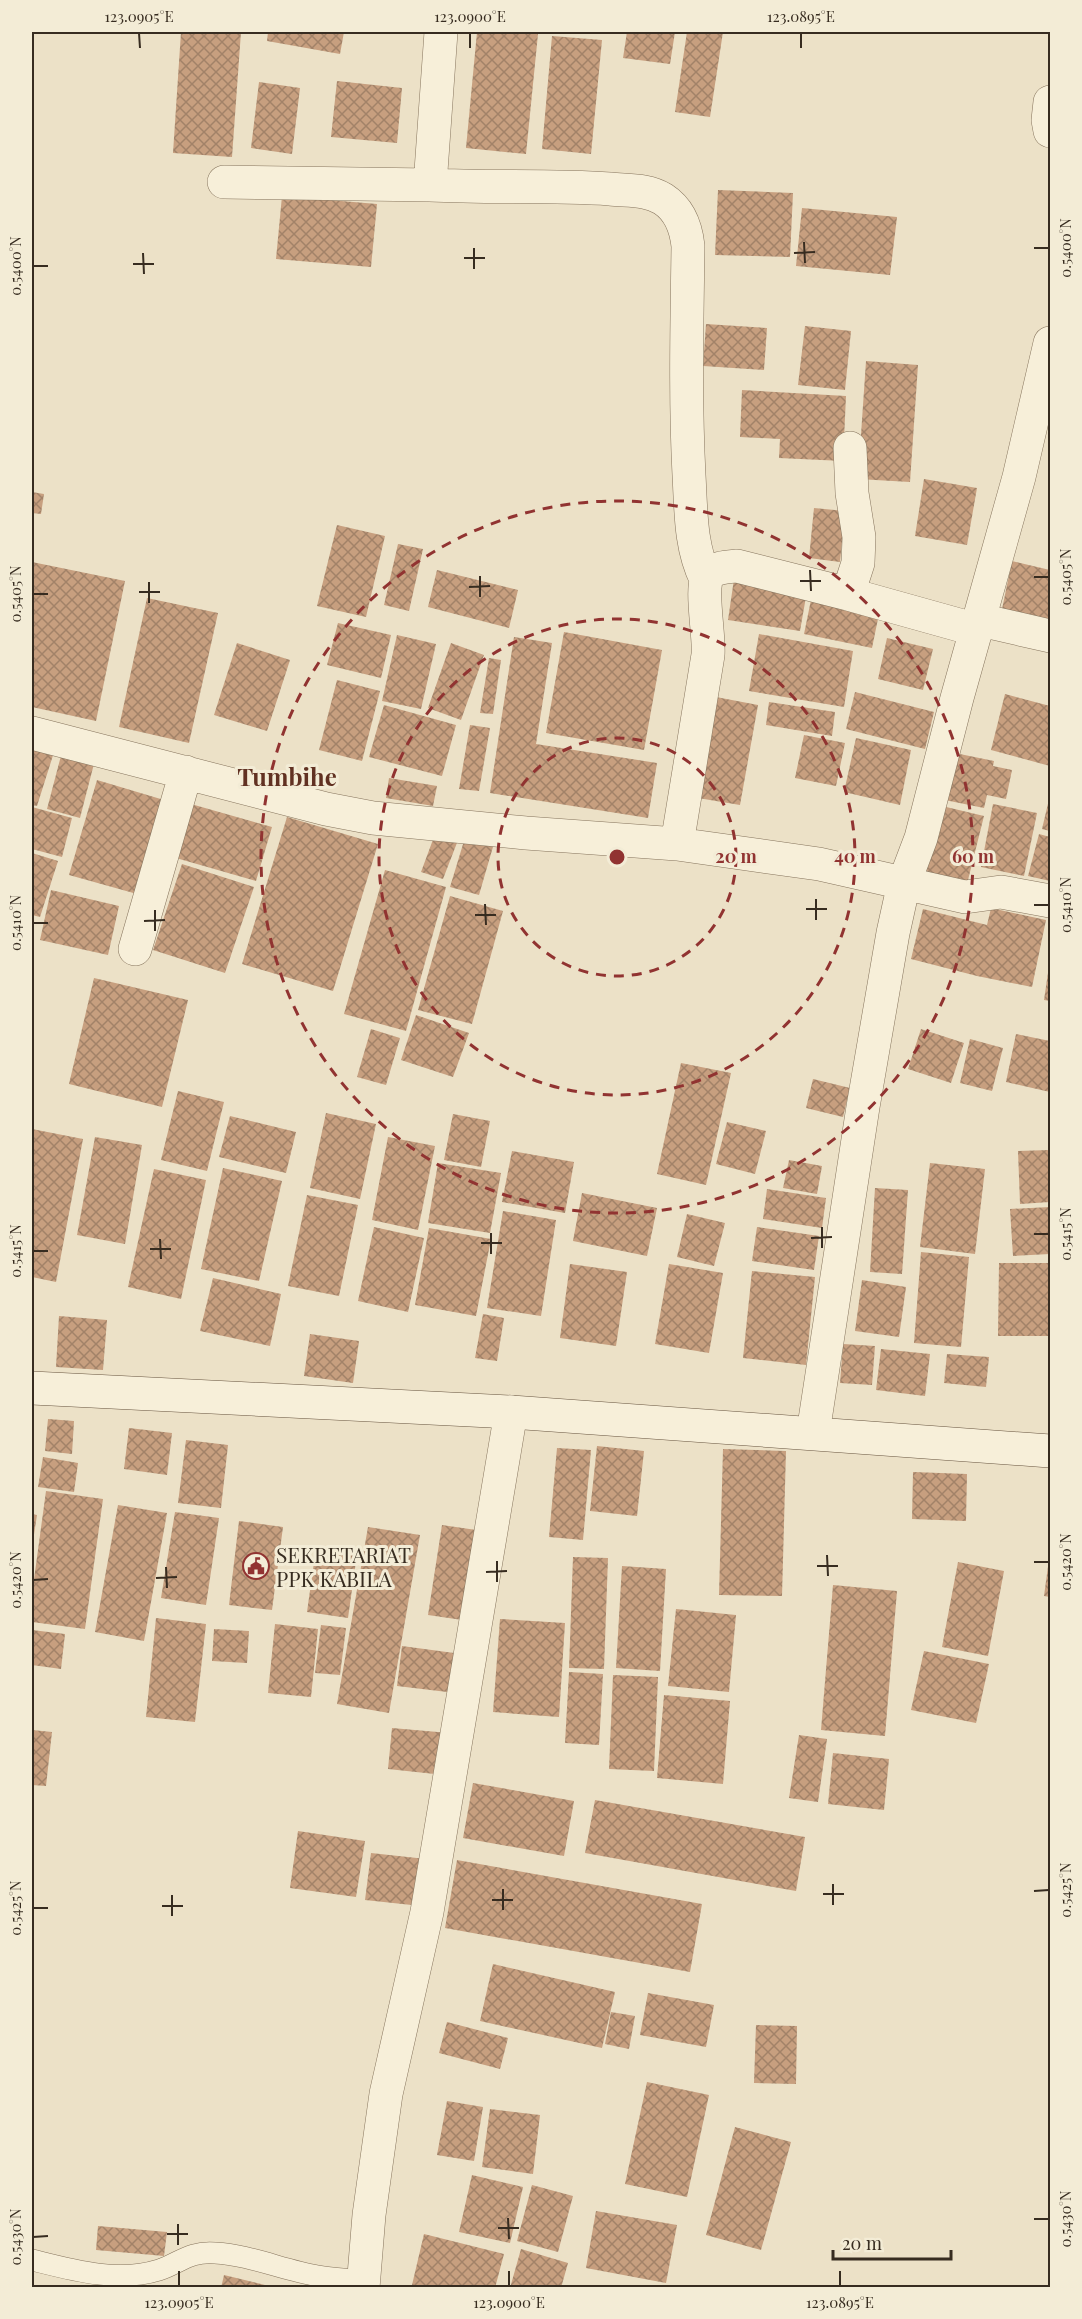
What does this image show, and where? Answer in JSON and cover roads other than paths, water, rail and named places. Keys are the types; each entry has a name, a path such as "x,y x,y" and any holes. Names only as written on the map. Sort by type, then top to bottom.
{"street":[{"path":"430,185 441,32"},
{"path":"1050,102 1048,120 1050,131"},
{"path":"224,182 576,187 648,192 664,200 678,213 687,233 688,441 691,507 696,555 706,579"},
{"path":"813,1433 892,933 904,883 921,838 1020,477 1050,343"},
{"path":"848,594 858,563 859,537 852,493 850,448"},
{"path":"677,844 708,655 710,639 703,591 706,579 711,572 737,566 978,625 1050,636"},
{"path":"32,733 326,809 373,818 526,833 677,844 819,864 965,897 1001,892 1050,901"},
{"path":"135,949 186,772"},
{"path":"32,1388 511,1412 1050,1451"},
{"path":"363,2284 369,2215 386,2094 427,1912 511,1412"}],"lane":[{"path":"32,2260 105,2275 138,2274 159,2270 188,2256 213,2253 232,2255 318,2276 363,2284"}],"place":[{"name":"SEKRETARIAT PPK KABILA","path":"256,1566"}],"district":[{"name":"Tumbihe","path":"287,776"}]}
